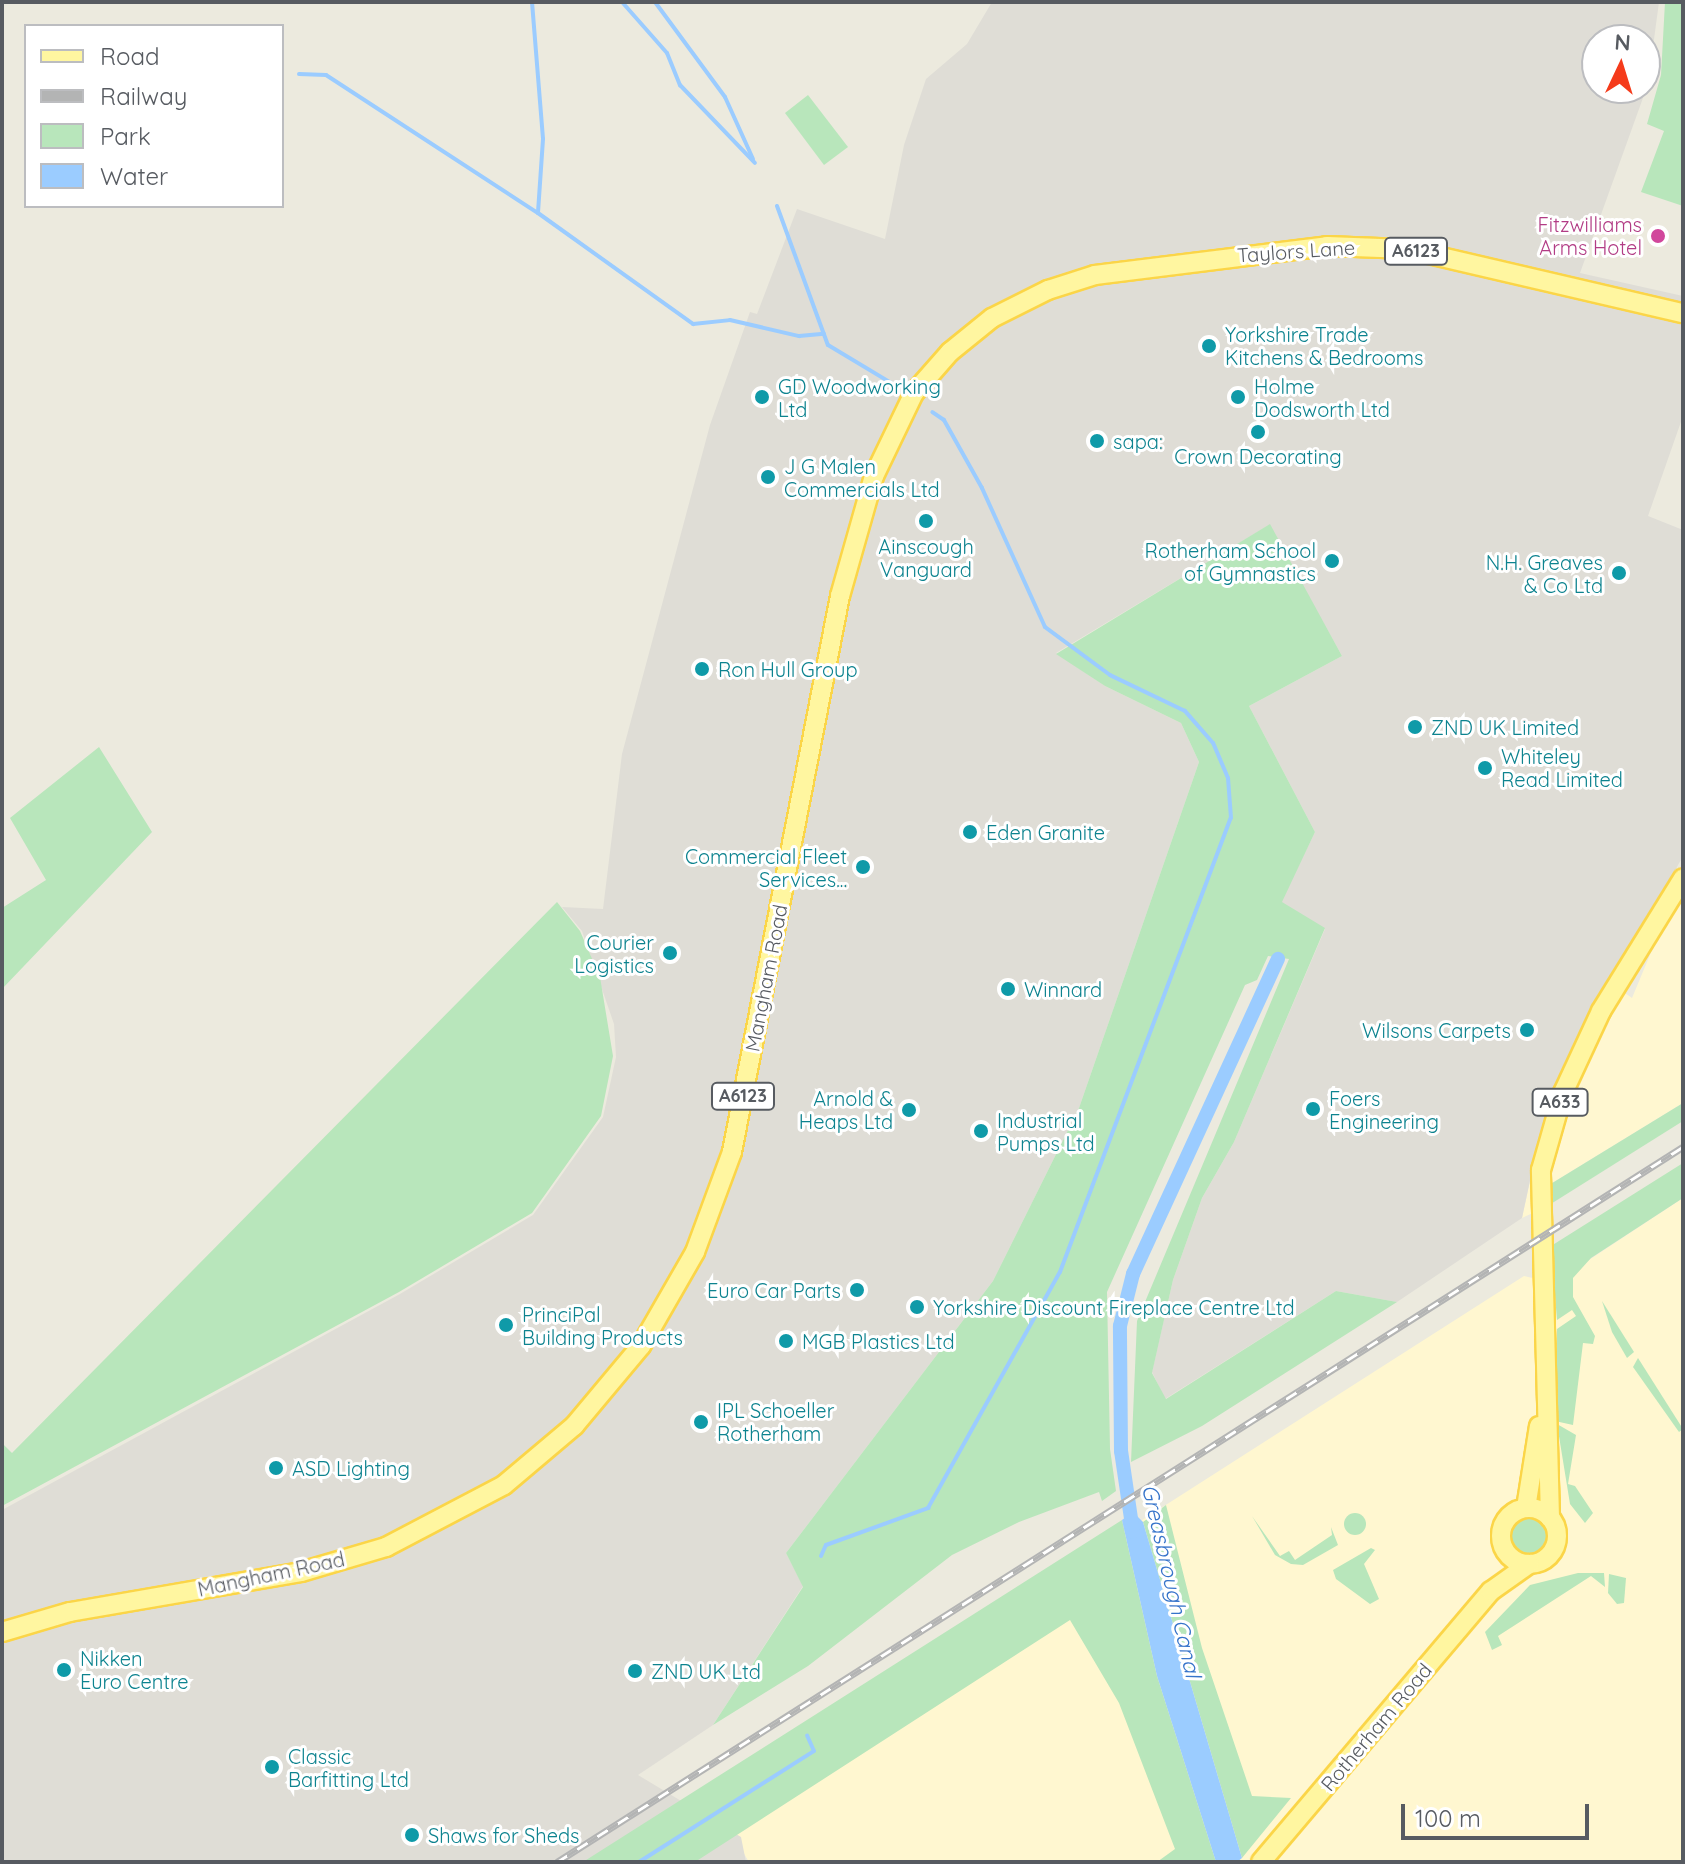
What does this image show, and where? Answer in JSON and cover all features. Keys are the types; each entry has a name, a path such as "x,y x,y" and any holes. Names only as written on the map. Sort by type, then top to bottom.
{"main road":[{"name":"Taylors Lane","path":"1143,266 1327,246 1387,246 1683,313"},
{"name":"Mangham Road","path":"2,1632 70,1612 301,1572 386,1547 504,1485 582,1417 671,1300 711,1214 732,1152 840,596 855,532 891,432 914,393 950,352 992,318 1048,290 1143,266"},
{"name":"Rotherham Road","path":"1261,1862 1491,1591 1553,1551 1557,1533 1550,1518 1547,1356 1538,1206 1550,1135 1563,1093 1608,997 1683,878"},
{"name":"Rotherham Road","path":"1491,1591 1504,1550 1503,1525 1526,1508 1547,1356"},
{"path":"1526,1508 1550,1518"},
{"path":"1504,1550 1529,1564"}],"shaded area":[{"path":"992,2 1659,2 1656,24 1581,24 1581,104 1641,104 1580,273 1683,296 1683,416 1648,516 1683,530 1683,856 1560,1080 1537,1148 1522,1218 1397,1302 1336,1291 1165,1399 1152,1372 1173,1280 1202,1198 1234,1142 1325,929 1281,902 1315,832 1249,706 1342,656 1269,525 1056,653 1105,686 1181,723 1199,762 1079,1108 993,1281 786,1553 803,1586 713,1725 638,1775 741,1837 746,1862 2,1862 2,1510 400,1294 533,1215 603,1117 616,1057 614,1024 582,931 562,907 603,909 622,754 710,425 750,312 757,314 797,209 885,239 904,145 926,79 967,44"},
{"path":"1683,896 1683,1103 1549,1185 1546,1207 1522,1218 1537,1148 1560,1080 1609,982 1632,998 1657,938"},
{"path":"1683,1198 1683,1862 749,1862 732,1834 820,1726 1524,1276 1554,1283"}],"green space":[{"path":"1665,2 1683,2 1683,206 1641,192 1664,131 1647,124 1653,104 1661,104"},
{"path":"808,95 848,147 824,165 785,113"},
{"path":"1270,524 1342,656 1249,706 1315,832 1282,902 1325,928 1234,1142 1202,1198 1173,1280 1152,1373 1166,1399 1336,1291 1397,1302 1202,1426 1131,1462 1137,1321 1289,959 1268,956 1257,980 1245,985 1107,1292 1110,1449 1116,1491 1102,1501 1099,1492 1019,1522 952,1555 808,1666 713,1725 803,1587 786,1553 993,1281 1079,1108 1199,762 1181,723 1105,686 1056,654"},
{"path":"99,747 152,832 2,989 2,908 46,880 10,818"},
{"path":"557,902 580,931 600,977 613,1056 601,1116 532,1213 399,1292 2,1506 2,1443 12,1453"},
{"path":"1683,1103 1683,1121 1546,1207 1549,1185"},
{"path":"1683,1163 1683,1198 1591,1258 1573,1278 1573,1297 1595,1336 1593,1344 1583,1343 1573,1425 1555,1421 1557,1329 1576,1316 1572,1310 1557,1320 1551,1246"},
{"path":"1602,1301 1634,1352 1627,1358 1612,1332"},
{"path":"1638,1358 1683,1429 1679,1432 1633,1367"},
{"path":"1557,1424 1576,1435 1568,1484 1575,1486 1593,1513 1585,1523 1570,1504"},
{"path":"1166,1505 1202,1648 1252,1796 1291,1798 1242,1858 1143,1522"},
{"path":"1355,1513 1363,1516 1366,1524 1363,1532 1355,1535 1347,1532 1344,1524 1347,1516"},
{"path":"1252,1516 1280,1556 1289,1551 1295,1560 1332,1535 1331,1527 1338,1545 1303,1565 1291,1564 1275,1555"},
{"path":"1529,1518 1541,1524 1547,1536 1541,1548 1529,1554 1517,1548 1511,1536 1517,1524"},
{"path":"1122,1520 1157,1676 1216,1862 1157,1862 1175,1849 1119,1703 1070,1620 695,1862 583,1862"},
{"path":"1371,1548 1375,1550 1364,1564 1379,1599 1370,1604 1336,1579 1333,1570"},
{"path":"1578,1573 1604,1573 1605,1587 1591,1576 1498,1636 1502,1645 1492,1650 1485,1632 1530,1585"},
{"path":"1609,1574 1626,1578 1624,1603 1617,1604 1608,1593"}],"water":[{"path":"1133,1512 1143,1522 1242,1858 1237,1862 1216,1862 1157,1676 1122,1520"}],"waterway":[{"path":"532,2 543,139 538,213"},
{"path":"622,2 667,53 680,85 755,163"},
{"path":"655,2 725,97 753,159"},
{"path":"299,74 326,75 538,213 693,324 730,320 799,336 824,334"},
{"path":"777,206 828,345 893,384"},
{"path":"821,1556 826,1545 928,1508 1060,1272 1231,818 1228,778 1213,743 1185,711 1110,675 1045,627 982,488 944,420 932,412"},
{"name":"Greasbrough Canal","path":"1133,1532 1121,1451 1120,1326 1133,1274 1278,959"},
{"path":"639,1862 814,1751 807,1735"}],"railway":[{"path":"557,1862 1683,1147"}],"place":[{"name":"Fitzwilliams Arms Hotel","path":"1658,236"},
{"name":"Yorkshire Trade Kitchens & Bedrooms","path":"1209,346"},
{"name":"GD Woodworking Ltd","path":"762,397"},
{"name":"Holme Dodsworth Ltd","path":"1238,397"},
{"name":"Crown Decorating","path":"1258,432"},
{"name":"sapa:","path":"1097,441"},
{"name":"J G Malen Commercials Ltd","path":"768,477"},
{"name":"Ainscough Vanguard","path":"926,521"},
{"name":"Rotherham School of Gymnastics","path":"1332,561"},
{"name":"N.H. Greaves & Co Ltd","path":"1619,573"},
{"name":"Ron Hull Group","path":"702,669"},
{"name":"ZND UK Limited","path":"1415,727"},
{"name":"Whiteley Read Limited","path":"1485,768"},
{"name":"Eden Granite","path":"970,832"},
{"name":"Commercial Fleet Services...","path":"863,867"},
{"name":"Courier Logistics","path":"670,953"},
{"name":"Winnard","path":"1008,989"},
{"name":"Wilsons Carpets","path":"1527,1030"},
{"name":"Foers Engineering","path":"1313,1109"},
{"name":"Arnold & Heaps Ltd","path":"909,1110"},
{"name":"Industrial Pumps Ltd","path":"981,1131"},
{"name":"Euro Car Parts","path":"857,1290"},
{"name":"Yorkshire Discount Fireplace Centre Ltd","path":"917,1307"},
{"name":"PrinciPal Building Products","path":"506,1325"},
{"name":"MGB Plastics Ltd","path":"786,1341"},
{"name":"IPL Schoeller Rotherham","path":"701,1422"},
{"name":"ASD Lighting","path":"276,1468"},
{"name":"Nikken Euro Centre","path":"64,1670"},
{"name":"ZND UK Ltd","path":"635,1671"},
{"name":"Classic Barfitting Ltd","path":"272,1767"},
{"name":"Shaws for Sheds","path":"412,1835"}]}
